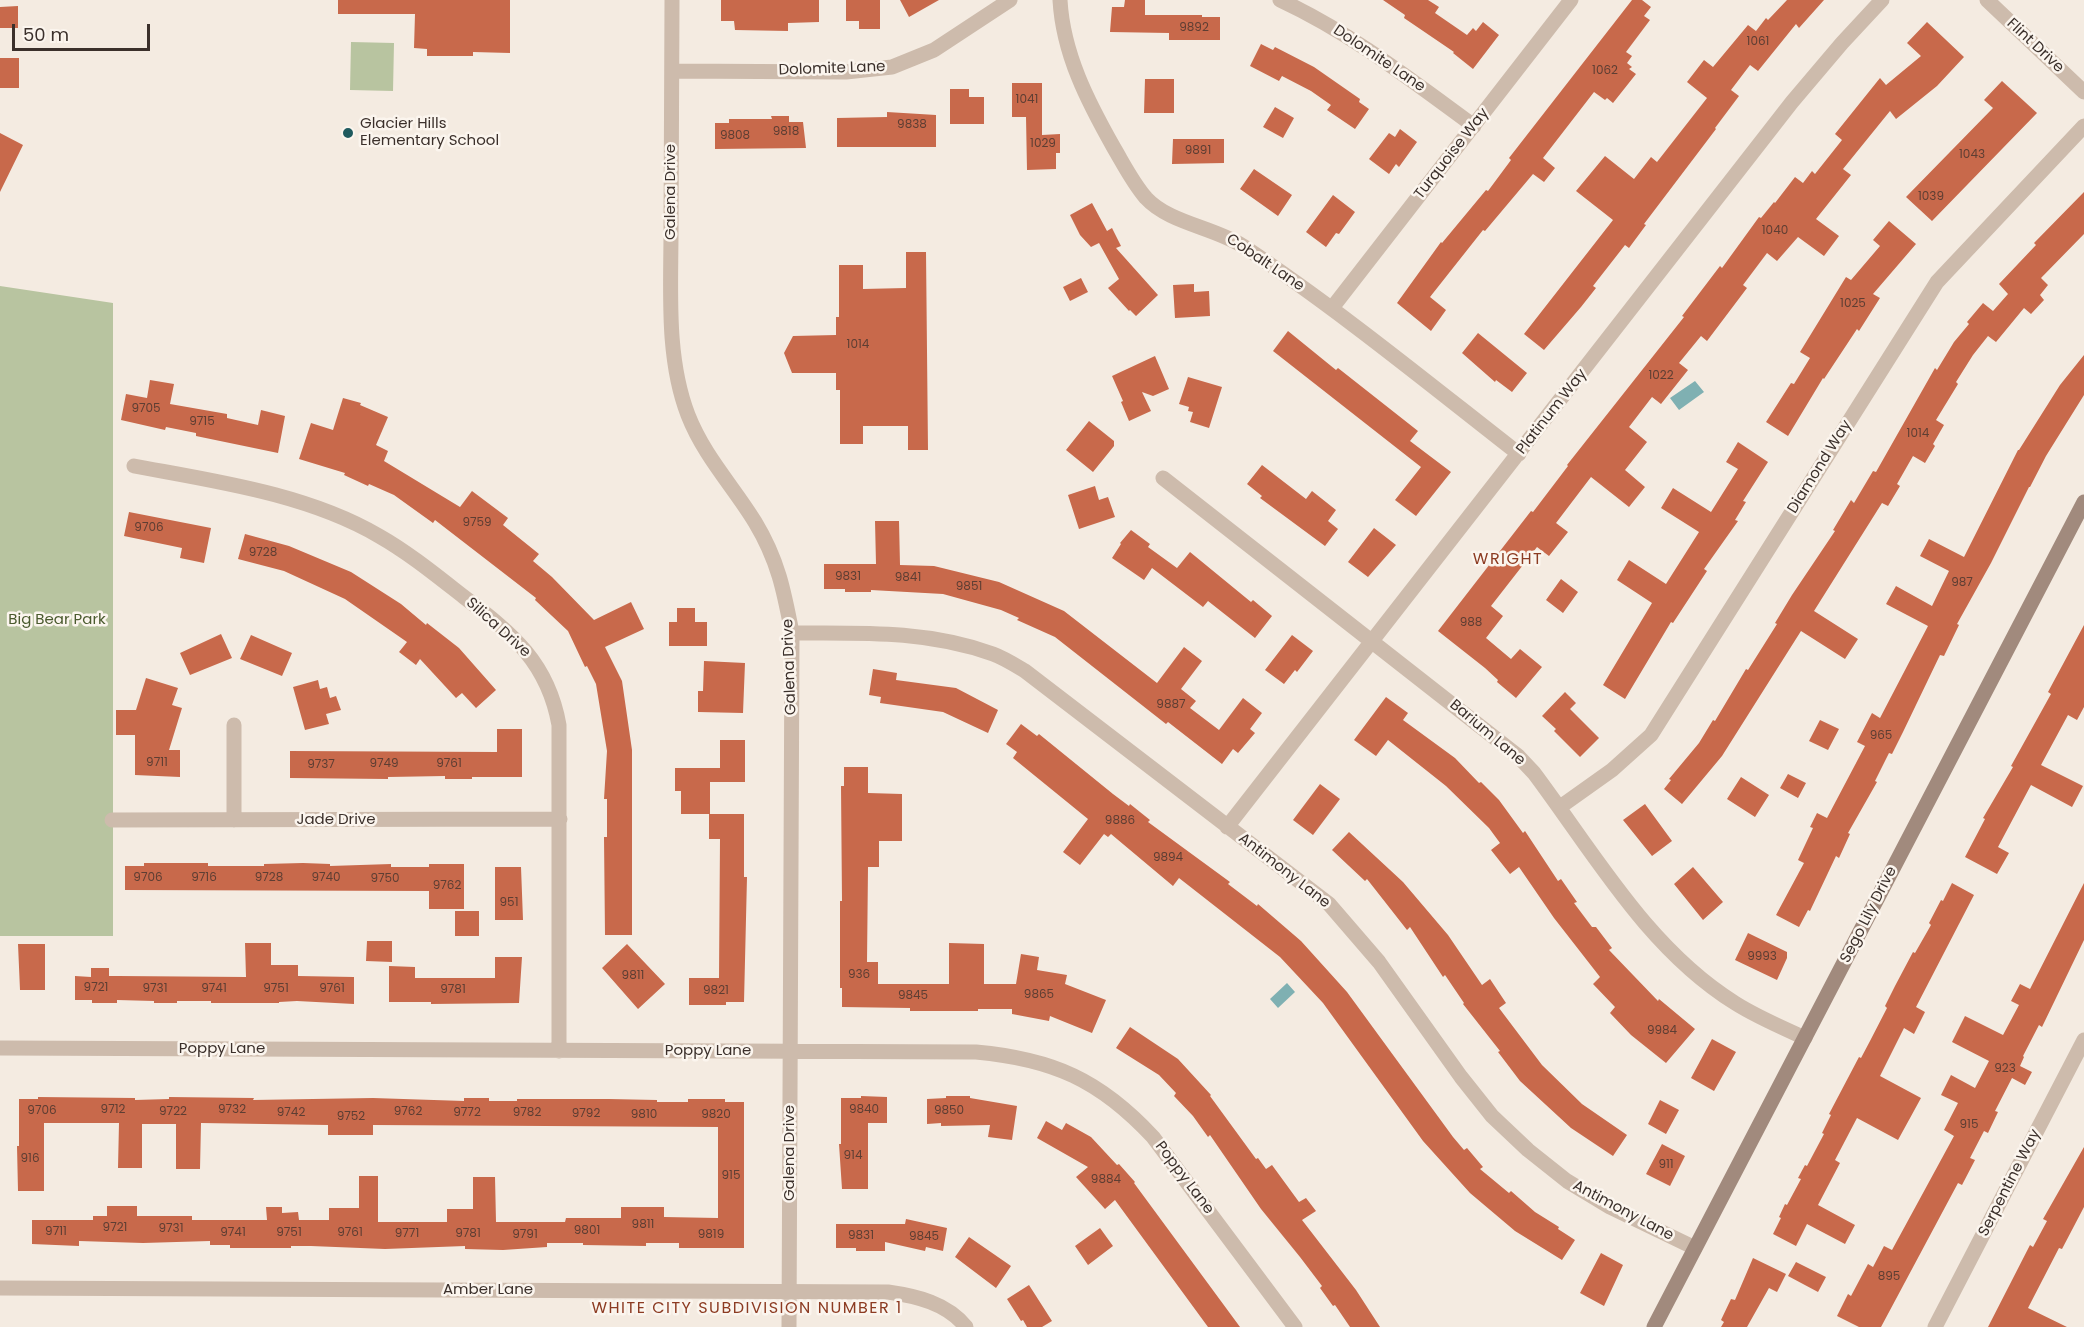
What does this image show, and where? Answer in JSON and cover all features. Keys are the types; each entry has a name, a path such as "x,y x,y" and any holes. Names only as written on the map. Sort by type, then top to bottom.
{"main road":[{"name":"Sego Lily Drive","path":"1654,1327 2083,507"}],"street":[{"name":"Galena Drive","path":"672,0 671,278 676,371 688,415 709,458 755,522 772,555 784,588 792,633 789,1327"},
{"name":"Dolomite Lane","path":"672,71 846,72 892,67 934,50 1010,0"},
{"name":"Cobalt Lane","path":"1060,0 1068,46 1078,78 1102,127 1134,183 1147,199 1175,218 1220,233 1332,308 1519,454"},
{"name":"Dolomite Lane","path":"1280,0 1327,24 1368,49 1474,126"},
{"name":"Turquoise Way","path":"1332,308 1571,0"},
{"name":"Platinum Way","path":"1227,827 1792,102 1882,0"},
{"name":"Flint Drive","path":"1987,0 2084,92"},
{"name":"Diamond Way","path":"1560,807 1612,770 1651,735 1937,282 2084,126"},
{"name":"Silica Drive","path":"134,466 270,493 343,519 378,535 486,613 531,656 544,676 555,703 560,741 559,1051"},
{"name":"Barium Lane","path":"1163,478 1518,756 1560,807 1632,907 1678,958 1733,1002 1762,1019 1805,1038"},
{"name":"Antimony Lane","path":"792,633 890,633 925,637 959,644 994,655 1025,671 1329,904 1379,962 1461,1077 1492,1116 1528,1150 1567,1181 1610,1207 1695,1248"},
{"path":"234,725 234,820"},
{"name":"Jade Drive","path":"112,820 560,819"},
{"name":"Serpentine Way","path":"1935,1327 2084,1040"},
{"name":"Poppy Lane","path":"0,1048 976,1052 1009,1055 1071,1074 1102,1091 1130,1112 1153,1137 1294,1327"},
{"name":"Amber Lane","path":"0,1288 888,1292 915,1296 940,1306 966,1327"}],"green space":[{"path":"351,42 394,43 393,91 350,90"},
{"name":"Big Bear Park","path":"0,286 113,303 113,936 0,936"}],"water":[{"path":"1695,381 1704,392 1679,410 1670,398"},
{"path":"1287,983 1295,992 1278,1008 1270,999"}],"building":[{"path":"338,0 510,0 510,53 473,52 473,56 427,56 427,49 414,48 415,14 338,14"},
{"path":"721,0 819,0 819,22 788,23 788,31 735,30 734,21 721,21"},
{"path":"846,0 880,0 880,29 859,29 859,21 846,21"},
{"path":"900,0 939,0 909,17"},
{"path":"1125,0 1145,0 1145,15 1220,17 1220,40 1169,40 1169,33 1110,32 1112,7 1124,7"},
{"path":"1383,0 1428,0 1439,7 1435,13 1467,35 1473,28 1476,31 1483,22 1499,35 1473,69 1454,52 1404,18 1405,15"},
{"path":"1632,0 1642,0 1651,7 1644,16 1650,20 1626,52 1632,56 1627,63 1632,67 1629,69 1636,74 1613,103 1594,92 1543,158 1555,168 1544,182 1533,174 1485,231 1483,230 1430,297 1446,310 1431,331 1397,303 1441,242 1486,190 1488,191 1511,160 1509,158"},
{"path":"1787,0 1824,0 1799,28 1796,24 1758,71 1750,65 1731,90 1739,96 1716,129 1644,224 1646,225 1629,248 1625,245 1593,286 1596,288 1544,350 1524,334 1613,220 1576,191 1605,156 1634,179 1651,157 1657,162 1707,98 1687,82 1704,60 1713,67 1748,25 1756,31 1766,18 1768,20"},
{"path":"18,6 18,28 0,28 0,7"},
{"path":"1927,22 1964,57 1937,86 1896,119 1890,111 1843,169 1851,175 1816,219 1839,236 1824,256 1798,237 1777,261 1767,253 1743,285 1747,288 1707,341 1701,336 1679,363 1688,370 1661,404 1652,397 1629,427 1647,442 1625,470 1645,487 1629,507 1591,477 1556,523 1568,532 1549,556 1537,547 1491,606 1503,616 1486,638 1511,659 1520,649 1542,667 1516,698 1485,668 1438,631 1531,511 1533,512 1759,217 1761,218 1775,203 1795,177 1803,183 1812,171 1815,174 1842,140 1835,134 1880,78 1886,85 1921,56 1907,43"},
{"path":"1261,44 1273,50 1275,47 1314,67 1360,99 1359,102 1369,109 1355,129 1327,110 1331,105 1311,91 1282,76 1279,81 1250,66"},
{"path":"0,58 19,58 19,88 0,88"},
{"path":"1145,79 1174,79 1174,113 1144,113"},
{"path":"2002,81 2037,113 1932,221 1906,197 1993,108 1984,100"},
{"path":"1012,83 1042,83 1042,135 1060,134 1060,153 1056,153 1056,169 1027,170 1026,117 1012,117"},
{"path":"950,89 969,89 969,97 984,97 984,124 950,124"},
{"path":"1275,107 1294,118 1283,138 1263,127"},
{"path":"887,112 936,115 936,147 837,147 837,118 887,117"},
{"path":"771,116 789,116 789,122 803,122 806,148 715,149 715,123 729,123 729,119 772,119"},
{"path":"1400,129 1417,142 1399,167 1396,164 1389,174 1369,159 1389,133 1395,137"},
{"path":"0,133 23,145 0,192"},
{"path":"1173,139 1224,139 1224,163 1172,164"},
{"path":"1254,169 1292,195 1278,216 1240,189"},
{"path":"2084,192 2084,234 2041,278 2048,285 2040,295 2044,300 2031,314 2024,308 1996,342 1988,336 1973,355 1936,420 1944,425 1925,463 1913,456 1888,506 1882,503 1814,611 1858,639 1845,659 1801,631 1722,756 1682,804 1664,789 1671,780 1669,779 1699,743 1713,720 1715,721 1746,669 1748,670 1777,624 1775,623 1792,595 1835,531 1833,530 1851,500 1854,503 1873,471 1876,472 1935,368 1937,370 1954,342 1969,324 1967,322 1983,303 1993,311 2008,294 1999,284 2036,245 2034,243"},
{"path":"1333,195 1355,212 1326,247 1306,232"},
{"path":"1092,203 1107,231 1112,228 1121,246 1116,248 1158,295 1136,316 1108,288 1119,279 1099,243 1091,247 1080,235 1070,215"},
{"path":"1889,221 1916,244 1873,294 1880,298 1859,331 1857,329 1823,378 1788,436 1766,422 1810,358 1800,352 1846,277 1851,280 1880,246 1873,240"},
{"path":"906,252 926,252 928,450 908,450 908,426 863,426 863,444 840,444 840,390 836,390 836,373 792,373 784,353 793,336 836,335 836,317 839,317 839,265 863,265 863,289 906,288"},
{"path":"1081,278 1088,292 1070,301 1063,287"},
{"path":"1194,284 1194,292 1209,291 1210,316 1175,318 1173,285"},
{"path":"1288,331 1418,431 1410,441 1451,472 1416,516 1395,500 1421,467 1273,351"},
{"path":"1478,333 1527,373 1512,392 1496,380 1495,382 1462,353"},
{"path":"2084,355 2084,395 2029,487 1957,624 1959,625 1944,656 1940,655 1892,754 1889,753 1875,781 1877,782 1848,833 1850,834 1839,858 1836,856 1810,911 1808,910 1799,927 1776,915 1804,863 1798,860 1813,828 1810,827 1817,813 1827,818 1865,746 1857,742 1872,713 1880,718 1928,626 1886,604 1896,586 1932,606 1949,571 1920,556 1929,539 1964,557 2018,450 2060,385"},
{"path":"1155,356 1169,389 1153,396 1142,392 1151,411 1129,421 1112,376"},
{"path":"1188,377 1222,387 1209,428 1190,422 1193,412 1188,411 1189,407 1179,404"},
{"path":"150,380 174,384 170,404 227,414 227,418 258,425 261,410 285,416 278,453 196,436 196,433 166,427 165,430 121,420 126,394 147,398"},
{"path":"343,398 361,403 360,405 388,417 376,445 388,451 384,461 460,507 472,491 508,518 503,525 539,554 533,561 594,620 631,602 644,629 605,647 622,681 632,750 632,935 605,935 604,837 607,837 607,799 604,799 607,751 596,684 587,666 585,667 568,631 535,600 536,598 435,520 433,523 394,495 369,484 368,486 344,475 345,473 299,459 311,423 333,430"},
{"path":"1089,421 1114,441 1114,446 1093,472 1066,450"},
{"path":"1738,442 1768,462 1743,501 1746,502 1735,520 1738,521 1704,569 1707,571 1673,623 1671,622 1625,699 1603,685 1652,603 1617,580 1629,560 1666,584 1699,532 1661,508 1673,488 1711,512 1738,469 1726,462"},
{"path":"1262,465 1306,499 1312,491 1336,510 1328,521 1338,529 1325,546 1260,498 1262,496 1247,484"},
{"path":"1095,486 1099,500 1108,497 1115,517 1079,529 1068,495"},
{"path":"129,512 211,528 204,563 180,558 182,548 124,536"},
{"path":"875,521 899,521 900,565 934,566 999,582 1064,611 1157,683 1184,647 1202,661 1181,689 1196,701 1190,708 1219,730 1243,698 1262,713 1250,729 1255,733 1238,753 1233,749 1222,764 1168,722 1166,724 1055,637 1001,610 943,594 871,590 871,592 845,592 845,589 824,589 824,564 876,564"},
{"path":"1374,528 1396,545 1368,577 1348,562"},
{"path":"1131,530 1150,544 1148,547 1177,568 1190,552 1251,602 1253,600 1272,616 1255,638 1208,601 1203,607 1152,568 1144,580 1112,558 1120,543"},
{"path":"245,534 289,546 351,572 401,604 459,648 496,690 476,708 462,693 456,698 420,659 416,665 399,652 407,642 345,599 284,571 238,559"},
{"path":"1561,579 1578,592 1563,613 1546,600"},
{"path":"677,608 695,608 695,622 707,622 707,646 669,646 669,622 677,622"},
{"path":"2084,625 2084,707 2077,720 2068,715 2041,765 2083,786 2072,807 2031,785 1998,847 2009,853 1997,874 1965,857 1985,819 1983,818 2051,694 2048,692"},
{"path":"221,634 232,658 190,675 180,653"},
{"path":"251,635 292,653 282,676 240,659"},
{"path":"1292,635 1313,651 1297,672 1295,670 1284,684 1265,670"},
{"path":"704,661 745,663 743,713 698,712 698,691 703,691"},
{"path":"873,669 897,673 896,680 956,688 998,710 988,733 943,712 880,703 881,697 869,695"},
{"path":"146,678 178,688 172,705 182,708 169,750 180,750 180,777 135,775 135,735 116,735 116,710 136,710"},
{"path":"318,680 320,689 327,687 330,698 336,696 341,710 326,714 329,724 305,730 293,687"},
{"path":"1565,692 1576,703 1570,709 1599,738 1580,757 1542,716"},
{"path":"1386,697 1408,713 1403,720 1455,758 1499,800 1523,833 1525,831 1558,881 1561,879 1577,902 1574,903 1592,927 1596,927 1612,948 1609,950 1658,1001 1659,999 1695,1029 1666,1063 1631,1035 1610,1013 1615,1007 1593,984 1600,977 1554,918 1519,867 1510,874 1491,850 1500,843 1489,828 1446,786 1388,740 1376,756 1354,740"},
{"path":"1820,720 1839,729 1828,750 1809,741"},
{"path":"1021,724 1037,736 1039,734 1113,794 1129,806 1130,804 1150,820 1148,822 1230,882 1228,884 1257,906 1258,904 1301,941 1347,992 1453,1137 1464,1150 1467,1148 1483,1167 1480,1169 1509,1193 1511,1191 1535,1212 1575,1240 1562,1260 1515,1231 1470,1193 1423,1141 1323,1003 1280,957 1179,878 1173,886 1111,834 1108,837 1104,834 1080,865 1063,852 1088,819 1013,758 1017,752 1006,744"},
{"path":"497,729 522,729 522,777 290,778 290,751 497,752"},
{"path":"720,740 745,740 745,782 710,782 710,814 681,814 681,791 675,791 675,768 720,768"},
{"path":"844,767 868,767 868,793 902,794 902,841 879,841 879,867 868,867 867,962 878,962 878,984 949,984 949,943 984,944 984,984 1016,984 1021,954 1039,957 1037,970 1067,975 1065,984 1106,1000 1092,1033 1050,1016 1049,1021 1012,1014 1012,1009 910,1011 910,1008 842,1007 840,901 842,901 841,786 844,786"},
{"path":"1788,774 1806,783 1798,798 1780,788"},
{"path":"1741,777 1769,795 1755,817 1727,799"},
{"path":"1320,784 1340,799 1313,835 1293,820"},
{"path":"1645,804 1672,841 1652,856 1623,820"},
{"path":"709,814 744,814 744,877 747,877 744,1002 726,1002 726,1005 689,1005 689,978 719,978 720,839 709,839"},
{"path":"1349,832 1403,882 1448,935 1482,985 1490,979 1506,1003 1499,1008 1542,1065 1582,1104 1627,1135 1613,1156 1571,1128 1520,1081 1463,1004 1445,975 1443,977 1410,927 1407,930 1367,879 1365,881 1332,850"},
{"path":"144,863 208,863 208,866 303,863 330,864 330,866 391,864 391,867 464,864 464,909 429,909 429,891 125,890 125,866 144,866"},
{"path":"495,867 521,867 523,920 495,920"},
{"path":"1693,867 1723,902 1703,920 1674,884"},
{"path":"1952,883 1974,895 1916,1007 1925,1012 1914,1034 1904,1028 1880,1076 1921,1098 1898,1140 1857,1118 1835,1160 1840,1163 1818,1205 1855,1225 1845,1244 1807,1224 1796,1246 1773,1234 1781,1218 1779,1217 1801,1179 1798,1178 1805,1165 1807,1166 1824,1134 1822,1133 1831,1115 1829,1114 1870,1041 1887,1008 1885,1006 1895,986 1931,925 1929,923"},
{"path":"2084,883 2084,940 2042,1027 2039,1025 2023,1056 2020,1066 2032,1072 2025,1085 2012,1078 1995,1111 1998,1112 1988,1133 1984,1131 1970,1158 1975,1160 1962,1185 1958,1183 1881,1327 1859,1327 1837,1316 1848,1294 1851,1296 1868,1264 1873,1267 1884,1246 1892,1250 1954,1136 1944,1130 1958,1103 1941,1095 1951,1075 1975,1088 1989,1061 1952,1042 1965,1016 2003,1035 2019,1005 2011,1001 2020,984 2030,989"},
{"path":"455,911 479,911 479,936 455,936"},
{"path":"1748,933 1787,952 1787,958 1777,980 1735,960"},
{"path":"367,941 392,941 392,962 366,961"},
{"path":"245,943 271,943 271,965 298,965 298,976 354,977 354,1004 297,1001 154,1003 154,1001 117,1000 117,1003 92,1003 92,1000 75,1000 75,976 91,977 91,968 109,968 109,976 246,977"},
{"path":"18,944 45,944 45,990 20,990"},
{"path":"627,944 665,984 638,1009 602,968"},
{"path":"495,957 522,957 519,1003 389,1002 389,966 415,967 415,978 495,978"},
{"path":"1130,1027 1178,1059 1211,1095 1256,1159 1258,1158 1266,1169 1272,1165 1299,1202 1306,1198 1316,1211 1302,1220 1356,1290 1380,1327 1350,1327 1320,1288 1322,1286 1261,1209 1210,1135 1208,1137 1193,1116 1174,1096 1176,1093 1159,1075 1116,1048"},
{"path":"1712,1039 1736,1052 1714,1091 1691,1078"},
{"path":"861,1096 887,1097 887,1123 868,1123 868,1189 842,1189 839,1144 841,1144 841,1098 861,1098"},
{"path":"946,1096 970,1096 970,1098 1017,1106 1012,1140 988,1137 990,1125 927,1124 927,1099 946,1098"},
{"path":"38,1097 135,1098 135,1100 169,1099 169,1097 254,1098 253,1100 373,1098 464,1101 464,1098 489,1098 489,1101 609,1099 657,1100 657,1102 725,1099 725,1102 744,1102 744,1248 679,1248 679,1243 646,1243 646,1246 547,1243 547,1247 503,1250 465,1249 465,1246 385,1249 311,1246 230,1248 230,1245 210,1245 210,1241 143,1243 79,1241 79,1246 32,1244 32,1220 93,1220 93,1216 107,1216 107,1206 137,1206 137,1216 192,1216 192,1220 267,1220 266,1207 282,1207 282,1213 298,1212 299,1220 329,1220 329,1208 359,1208 359,1176 378,1176 378,1222 447,1222 447,1209 473,1209 473,1177 495,1177 496,1222 565,1222 566,1218 621,1218 621,1207 664,1207 664,1217 718,1218 718,1127 373,1125 373,1135 328,1135 328,1125 201,1123 200,1169 176,1169 176,1124 142,1124 142,1168 118,1168 119,1123 44,1123 44,1191 18,1191 19,1099 38,1099"},
{"path":"1660,1100 1679,1110 1666,1134 1648,1124"},
{"path":"1046,1121 1062,1130 1066,1123 1091,1137 1117,1165 1119,1164 1135,1182 1240,1327 1208,1327 1115,1200 1105,1209 1076,1177 1088,1167 1037,1138"},
{"path":"1662,1144 1685,1156 1670,1186 1646,1174"},
{"path":"2084,1147 2084,1207 2062,1249 2059,1248 2028,1308 2067,1327 1988,1327 2030,1245 2033,1247 2047,1221 2043,1219"},
{"path":"906,1219 947,1228 943,1251 926,1247 925,1251 885,1242 885,1251 836,1248 836,1224 905,1224"},
{"path":"1100,1228 1113,1246 1088,1265 1075,1246"},
{"path":"969,1237 1011,1266 996,1288 955,1257"},
{"path":"1601,1253 1623,1265 1604,1306 1580,1293"},
{"path":"1753,1258 1786,1274 1777,1292 1769,1288 1747,1327 1721,1327 1724,1322 1721,1320 1731,1299 1735,1300"},
{"path":"1796,1262 1826,1277 1818,1292 1788,1276"},
{"path":"1029,1285 1052,1321 1042,1327 1027,1327 1007,1299"}],"place":[{"name":"Glacier Hills Elementary School","path":"348,133"}],"district":[{"name":"WRIGHT","path":"1508,560"},
{"name":"WHITE CITY SUBDIVISION NUMBER 1","path":"747,1309"}]}
